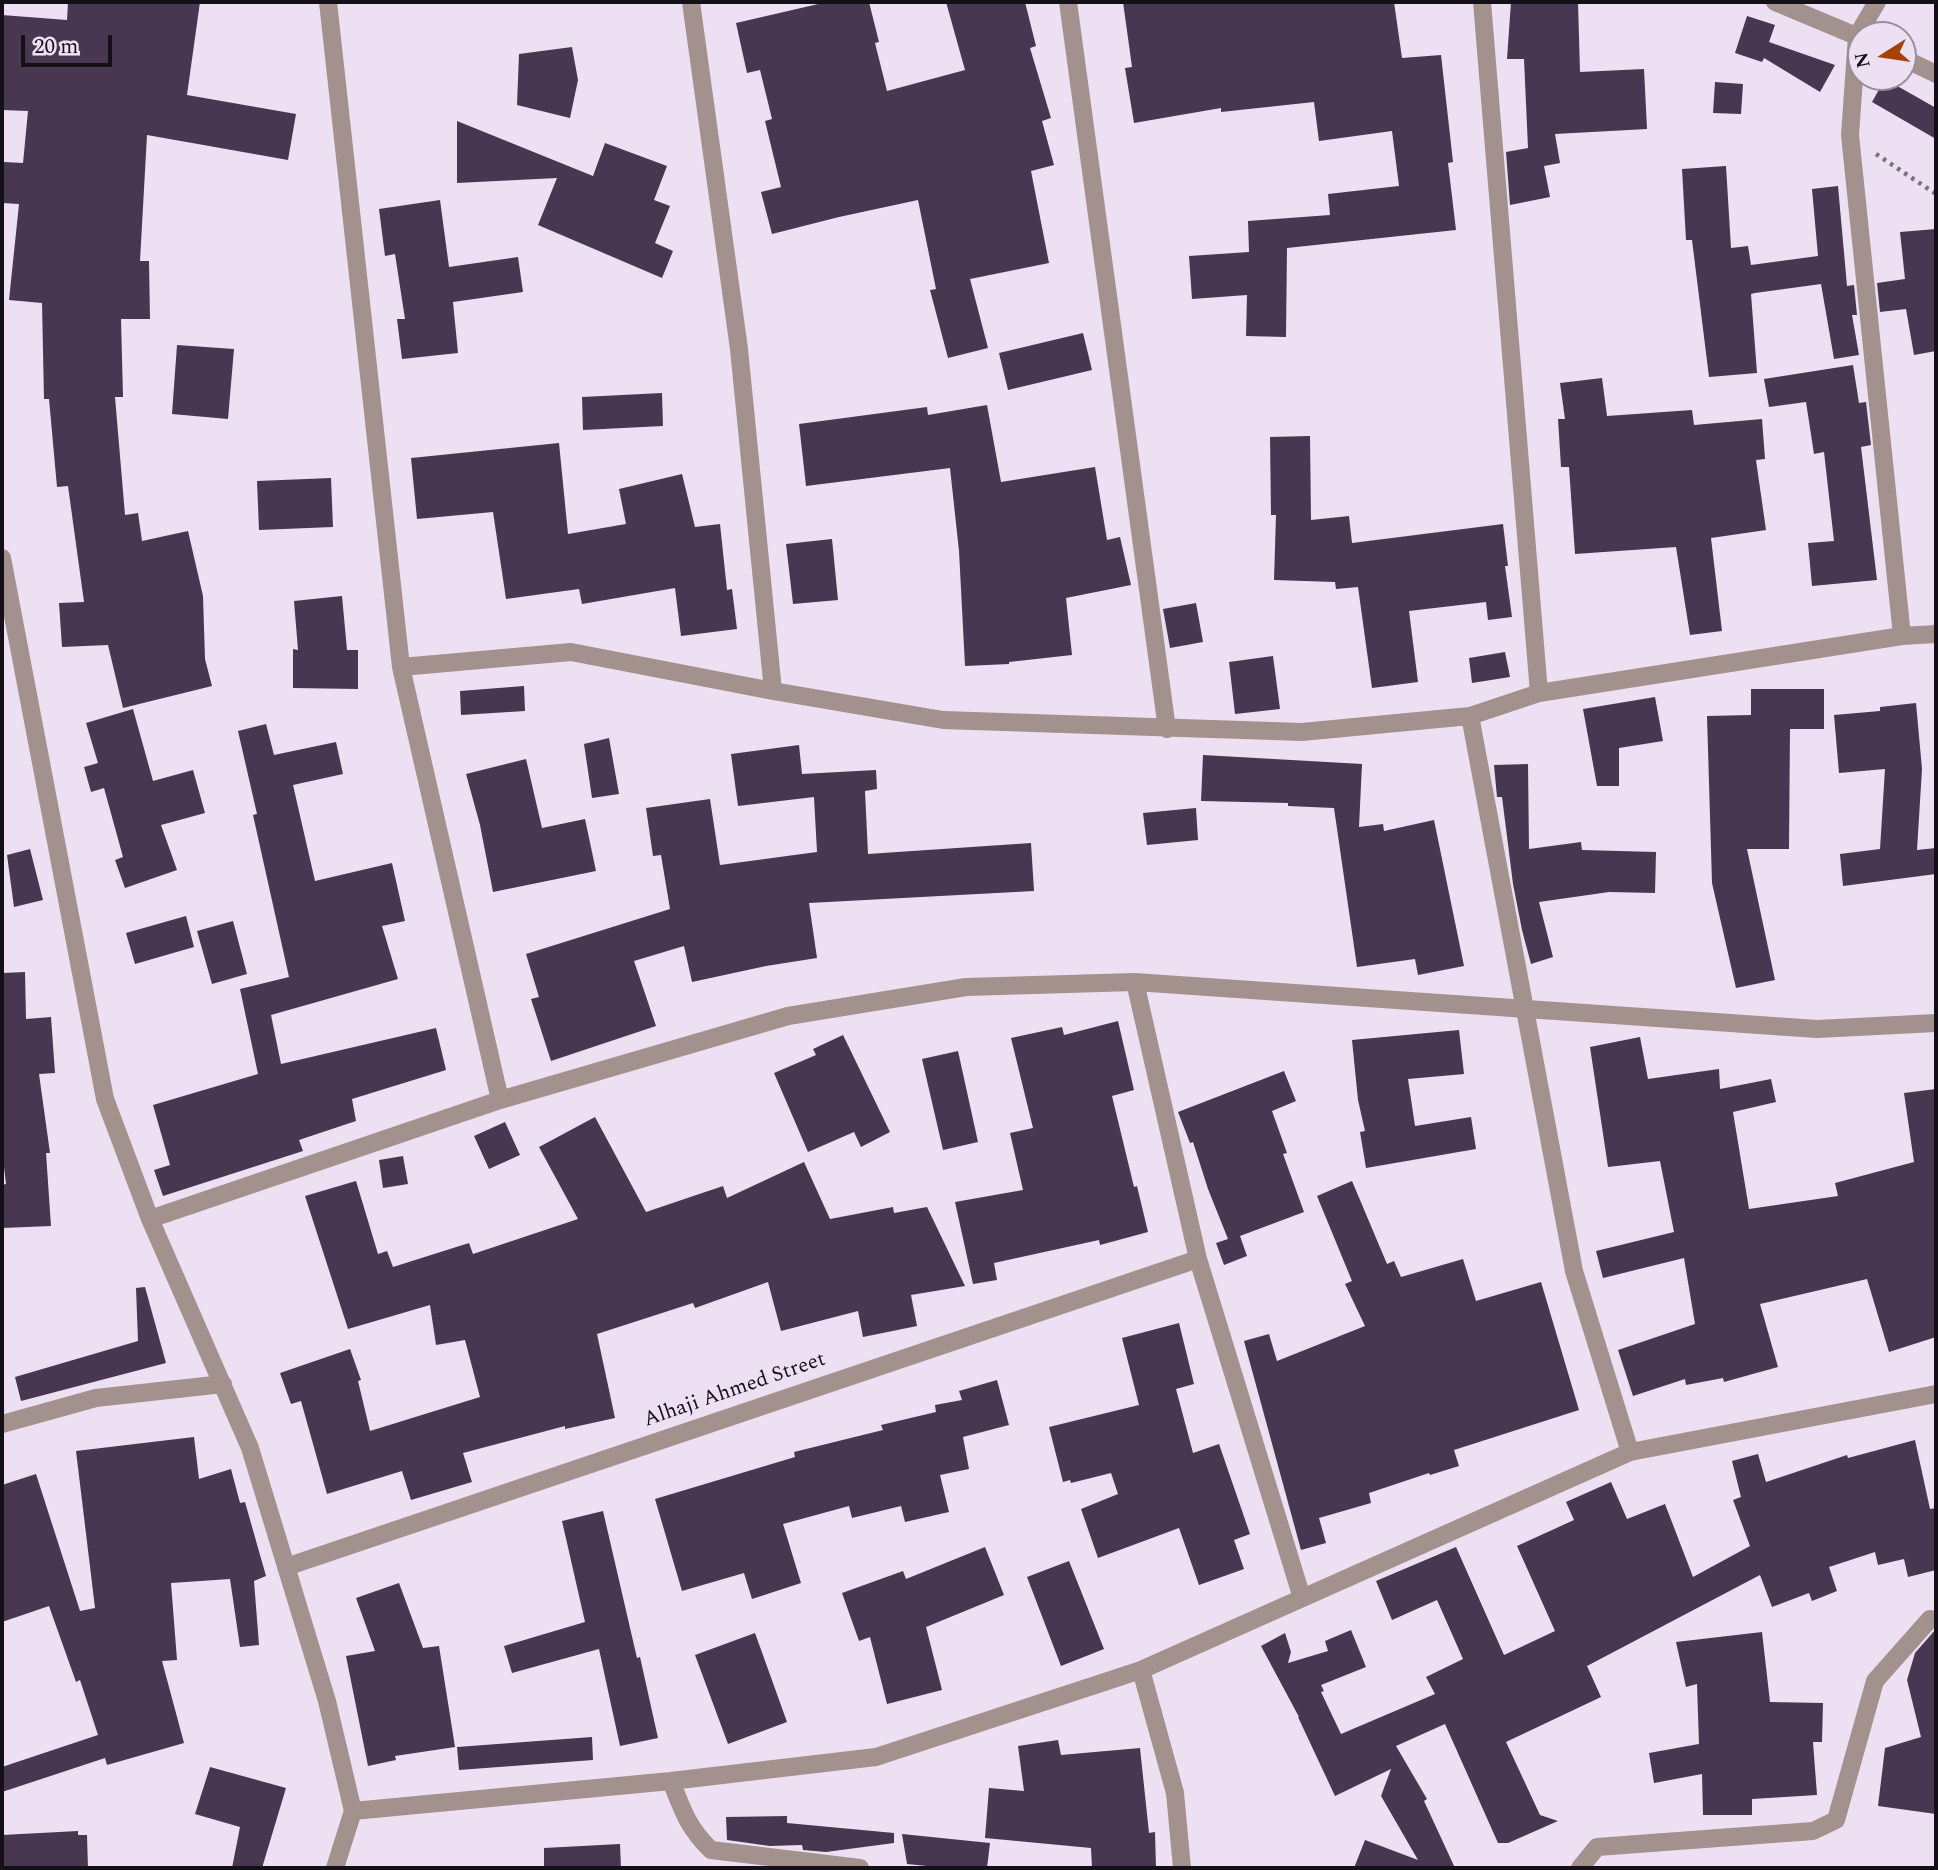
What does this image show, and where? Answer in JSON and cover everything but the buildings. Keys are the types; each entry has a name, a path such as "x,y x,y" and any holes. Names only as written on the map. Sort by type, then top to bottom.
{"street":[{"path":"328,2 401,667 500,1100"},
{"path":"691,2 739,349 773,691"},
{"path":"1068,2 1167,729"},
{"path":"1482,2 1539,693"},
{"path":"1775,2 1847,32"},
{"path":"1867,21 1877,2"},
{"path":"1917,65 1936,74"},
{"path":"1854,91 1850,135 1902,636"},
{"path":"2,558 105,1099 149,1219 250,1447 327,1701 353,1811 335,1868"},
{"path":"401,667 571,652 943,720 1303,732 1470,716 1539,693 1902,636 1936,634"},
{"path":"1470,716 1574,1271 1630,1452"},
{"path":"149,1219 500,1100 788,1016 966,987 1135,982 1817,1029 1936,1023"},
{"path":"1135,982 1198,1258 1302,1598"},
{"name":"Alhaji Ahmed Street","path":"286,1567 1198,1258"},
{"path":"2,1424 96,1398 223,1384"},
{"path":"353,1811 671,1781 876,1757 1141,1670 1630,1452 1936,1394"},
{"path":"1580,1868 1597,1847 1814,1831 1836,1820 1875,1681 1930,1619"},
{"path":"1141,1670 1175,1793 1182,1868"},
{"path":"671,1781 688,1824 711,1850 860,1868"}],"path":[{"path":"1850,135 1936,194"}]}
